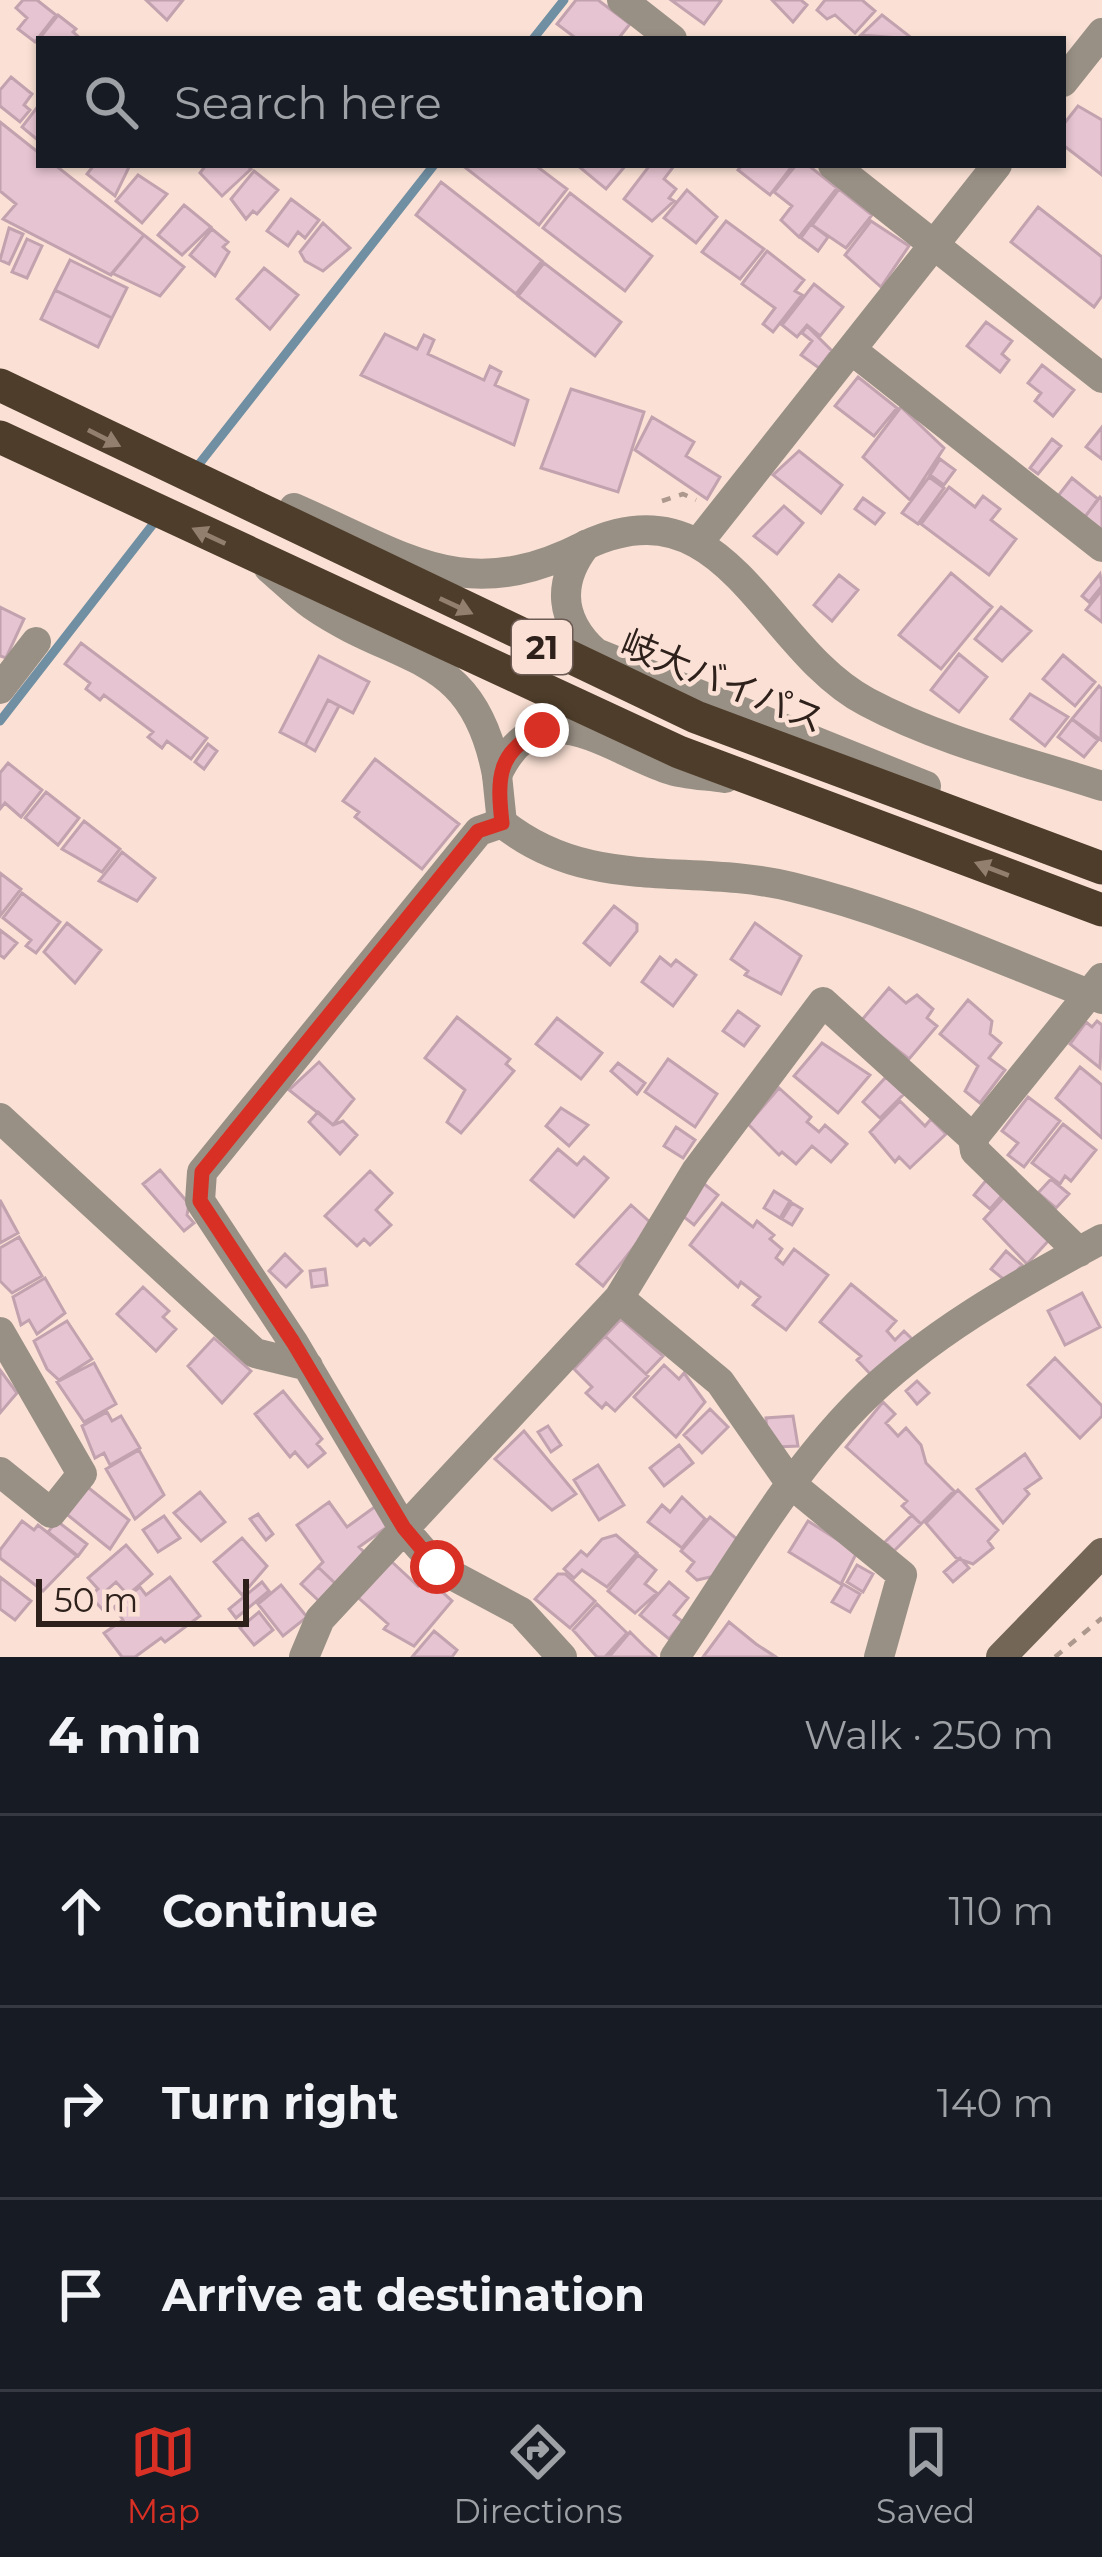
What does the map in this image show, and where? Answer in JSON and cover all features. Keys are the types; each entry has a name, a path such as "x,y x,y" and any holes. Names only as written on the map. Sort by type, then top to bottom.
{"highway":[{"name":"岐大バイパス","path":"0,385 223,496 696,717 1102,868"},
{"name":"21","path":"0,437 679,752 1102,910"}],"main road":[{"path":"1000,1657 1102,1552"}],"street":[{"path":"622,0 668,36"},
{"path":"1066,78 1102,33"},
{"path":"837,168 1102,378"},
{"path":"698,543 995,168"},
{"path":"853,350 1102,547"},
{"path":"223,496 294,508 438,572 490,578 541,568 615,532 677,532 721,555 811,659 862,700 914,724 1102,787"},
{"path":"586,545 574,561 565,602 581,639 596,653 952,797 1041,845"},
{"path":"256,557 314,607 432,665 466,694 489,732 502,823 535,849 583,866 785,885 885,911 1097,990 973,1138"},
{"path":"0,688 37,642"},
{"path":"496,776 521,740 564,728 671,770 760,782"},
{"path":"502,823 478,831 202,1172 200,1201 308,1366 404,1528 437,1567 520,1612 562,1657"},
{"path":"304,1657 320,1619 619,1298 696,1171 823,1002 973,1138 975,1151 1090,1245 964,1320 860,1401 791,1484 675,1657"},
{"path":"0,1118 255,1353 308,1366"},
{"path":"619,1298 720,1382 791,1484 902,1575 879,1657"},
{"path":"0,1332 82,1474 51,1513 0,1472"}],"path":[{"path":"1055,1657 1102,1618"}],"building":[{"path":"23,0 37,0 56,15 35,42 18,29 27,18 16,8"},
{"path":"146,0 183,0 167,20"},
{"path":"576,0 598,0 630,24 620,36 573,36 557,24"},
{"path":"671,0 720,0 721,1 704,24"},
{"path":"772,0 801,0 807,5 793,22"},
{"path":"825,0 862,0 875,11 855,33 835,15 827,19 817,10"},
{"path":"58,15 76,29 78,36 41,36"},
{"path":"882,15 909,36 874,36 861,35"},
{"path":"11,77 32,94 24,105 30,110 20,122 0,106 0,90"},
{"path":"1078,106 1102,120 1102,175 1066,147 1066,121"},
{"path":"36,109 36,139 22,127"},
{"path":"0,122 36,151 36,168 59,168 144,235 111,275 3,219 16,204 0,191"},
{"path":"92,168 129,168 115,196 87,174"},
{"path":"204,168 251,169 222,196 200,173"},
{"path":"466,168 539,168 567,189 539,225"},
{"path":"581,168 624,168 606,189"},
{"path":"648,168 672,168 664,179 676,189 669,198 674,201 652,221 624,199"},
{"path":"740,168 791,168 770,195"},
{"path":"794,168 812,168 837,188 799,237 781,220 792,206 774,192"},
{"path":"254,171 278,190 257,214 253,211 246,219 231,199"},
{"path":"138,175 167,194 142,223 116,201"},
{"path":"441,182 542,261 516,294 416,215"},
{"path":"839,189 872,215 846,248 812,225"},
{"path":"687,190 717,217 696,243 664,218"},
{"path":"570,193 652,256 625,291 543,228"},
{"path":"291,199 319,220 305,238 298,232 288,246 267,231"},
{"path":"184,205 211,227 182,255 158,235"},
{"path":"1038,207 1102,257 1102,296 1094,307 1011,242"},
{"path":"726,221 764,249 740,279 702,252"},
{"path":"871,221 909,246 881,287 845,255"},
{"path":"323,223 350,248 323,271 305,261 300,252"},
{"path":"811,224 828,237 818,251 801,238"},
{"path":"9,228 23,234 9,264 0,260"},
{"path":"212,229 228,242 223,247 229,252 215,276 190,255"},
{"path":"144,235 184,267 160,296 112,273"},
{"path":"27,239 42,246 27,278 12,272"},
{"path":"767,251 804,280 795,291 802,295 773,332 763,324 775,308 742,284"},
{"path":"70,260 127,288 112,318 55,290"},
{"path":"544,263 621,322 595,356 518,296"},
{"path":"264,268 298,295 270,329 237,299"},
{"path":"814,284 843,307 820,336 807,325 797,337 782,325"},
{"path":"55,290 112,318 98,347 41,319"},
{"path":"986,322 1012,341 1002,354 1009,360 1000,372 967,346"},
{"path":"807,326 832,351 819,368 801,355 812,341 802,333"},
{"path":"385,334 417,349 424,335 434,340 428,354 484,380 490,366 501,372 495,385 528,400 514,445 361,375"},
{"path":"1042,365 1074,390 1053,416 1035,401 1041,393 1028,383"},
{"path":"858,377 897,408 874,436 835,406"},
{"path":"571,389 644,412 618,492 541,468"},
{"path":"901,407 944,448 910,500 863,457"},
{"path":"652,417 694,442 686,456 720,477 707,499 635,450"},
{"path":"1102,427 1102,459 1086,447"},
{"path":"1052,439 1061,446 1038,474 1030,468"},
{"path":"799,451 842,485 821,513 773,475"},
{"path":"940,459 955,470 944,485 930,475"},
{"path":"929,477 944,488 918,524 902,513"},
{"path":"1072,478 1098,499 1085,517 1058,496"},
{"path":"949,487 975,507 983,496 1000,509 991,520 1016,539 989,575 921,524"},
{"path":"863,498 884,513 875,524 855,509"},
{"path":"1102,499 1102,532 1084,518"},
{"path":"784,506 803,523 777,554 754,536"},
{"path":"951,573 992,607 941,669 899,635"},
{"path":"1100,574 1102,586 1089,602 1082,596"},
{"path":"839,575 858,590 832,621 814,605"},
{"path":"1102,590 1102,622 1086,610"},
{"path":"0,607 24,619 6,658 0,656"},
{"path":"1001,607 1031,631 1002,661 975,639"},
{"path":"81,643 207,738 191,759 167,741 162,748 148,737 153,732 104,695 100,700 86,689 90,683 65,664"},
{"path":"959,654 987,677 959,712 931,690"},
{"path":"1063,655 1095,682 1075,706 1043,679"},
{"path":"319,656 369,682 353,713 328,700 305,745 280,732"},
{"path":"1099,686 1102,689 1101,740 1072,719"},
{"path":"1030,694 1068,717 1045,746 1011,719"},
{"path":"328,700 339,706 315,751 305,745"},
{"path":"1072,719 1098,740 1084,757 1058,737"},
{"path":"208,744 217,751 204,769 195,762"},
{"path":"375,759 459,824 422,869 355,817 359,812 343,801"},
{"path":"8,763 42,790 21,817 5,803 0,809 0,773"},
{"path":"46,792 79,818 58,845 25,818"},
{"path":"84,821 120,849 102,872 62,849"},
{"path":"122,852 155,878 137,901 99,881"},
{"path":"0,873 21,889 0,916"},
{"path":"22,893 60,922 36,953 26,946 31,940 3,918"},
{"path":"614,906 637,924 637,931 610,965 584,943"},
{"path":"67,923 101,950 75,983 44,952"},
{"path":"755,923 801,956 781,994 745,975 748,971 731,959"},
{"path":"0,930 17,943 4,958 0,955"},
{"path":"660,957 671,966 676,960 696,975 673,1006 642,982"},
{"path":"889,988 906,1003 917,995 933,1009 927,1018 937,1026 909,1059 861,1021"},
{"path":"968,1000 992,1021 990,1034 1001,1043 989,1058 1005,1070 980,1103 965,1091 978,1066 940,1034"},
{"path":"738,1011 759,1026 744,1046 723,1031"},
{"path":"457,1017 510,1059 506,1064 514,1071 461,1133 447,1122 465,1090 425,1058"},
{"path":"557,1018 602,1053 581,1079 536,1044"},
{"path":"1097,1021 1102,1025 1100,1068 1070,1044 1086,1022 1092,1027"},
{"path":"822,1043 870,1075 838,1113 794,1076"},
{"path":"668,1059 717,1094 695,1127 645,1092"},
{"path":"319,1062 354,1099 333,1125 289,1090"},
{"path":"618,1063 645,1083 637,1094 611,1071"},
{"path":"1080,1067 1102,1085 1102,1138 1056,1098"},
{"path":"886,1077 904,1094 880,1118 863,1102"},
{"path":"779,1088 811,1117 807,1122 819,1132 825,1125 847,1144 831,1162 812,1146 796,1164 782,1152 779,1155 748,1124"},
{"path":"1028,1097 1060,1121 1024,1167 1008,1155 1018,1143 1002,1131"},
{"path":"900,1101 925,1126 931,1119 946,1134 910,1168 899,1157 895,1162 870,1132"},
{"path":"561,1108 588,1125 569,1146 546,1126"},
{"path":"318,1112 333,1125 343,1121 357,1135 340,1154 309,1122"},
{"path":"1063,1124 1096,1150 1071,1181 1065,1176 1060,1184 1032,1163"},
{"path":"676,1127 695,1140 683,1158 664,1146"},
{"path":"558,1149 577,1165 584,1157 608,1178 574,1217 531,1180"},
{"path":"160,1170 189,1204 187,1215 194,1223 184,1231 143,1184"},
{"path":"370,1171 392,1193 376,1210 391,1225 370,1245 364,1239 357,1246 325,1216"},
{"path":"988,1178 1005,1192 990,1209 974,1195"},
{"path":"1051,1179 1069,1194 1056,1208 1038,1193"},
{"path":"703,1183 718,1195 694,1225 679,1213"},
{"path":"774,1191 790,1201 780,1218 764,1208"},
{"path":"1007,1194 1050,1239 1027,1264 984,1219"},
{"path":"0,1200 18,1233 0,1243"},
{"path":"722,1203 753,1227 757,1221 774,1235 770,1239 782,1249 776,1258 783,1264 794,1249 828,1275 786,1330 753,1305 760,1297 741,1282 738,1287 690,1245"},
{"path":"792,1203 802,1209 792,1225 782,1219"},
{"path":"631,1205 652,1224 603,1286 577,1264"},
{"path":"19,1237 42,1276 12,1293 0,1281 0,1248"},
{"path":"1006,1251 1022,1265 1007,1282 991,1269"},
{"path":"285,1254 302,1271 286,1287 269,1271"},
{"path":"325,1269 327,1285 312,1287 310,1271"},
{"path":"45,1278 65,1313 37,1334 29,1320 21,1325 13,1297"},
{"path":"851,1284 896,1321 887,1331 895,1340 904,1331 916,1343 875,1379 857,1360 861,1356 820,1322"},
{"path":"143,1287 169,1311 163,1317 176,1329 156,1351 117,1314"},
{"path":"1082,1293 1100,1327 1065,1345 1048,1311"},
{"path":"621,1319 663,1356 646,1374 605,1336"},
{"path":"67,1321 92,1359 59,1380 47,1369 34,1341"},
{"path":"605,1336 648,1376 615,1411 606,1403 602,1408 586,1393 592,1387 574,1369"},
{"path":"214,1338 251,1371 222,1403 188,1366"},
{"path":"1055,1358 1102,1406 1102,1416 1080,1438 1028,1385"},
{"path":"94,1363 116,1404 84,1422 57,1382"},
{"path":"664,1365 679,1379 684,1373 705,1402 676,1437 634,1397"},
{"path":"0,1370 17,1393 0,1413"},
{"path":"917,1381 929,1393 917,1404 906,1391"},
{"path":"283,1391 322,1439 317,1444 325,1453 308,1467 295,1452 290,1457 255,1414"},
{"path":"883,1402 895,1414 886,1423 898,1436 906,1428 921,1445 926,1463 954,1491 921,1524 902,1506 907,1501 846,1447"},
{"path":"710,1409 728,1427 702,1453 684,1435"},
{"path":"107,1412 112,1421 121,1416 140,1448 110,1465 104,1453 95,1458 82,1426"},
{"path":"793,1416 798,1446 776,1447 767,1436 766,1418"},
{"path":"548,1426 561,1445 551,1452 538,1432"},
{"path":"524,1431 576,1494 552,1510 495,1459"},
{"path":"679,1445 693,1463 664,1486 650,1468"},
{"path":"139,1450 164,1495 135,1519 106,1469"},
{"path":"1025,1454 1041,1478 1025,1489 1029,1494 1003,1523 977,1489"},
{"path":"598,1465 624,1505 599,1520 574,1480"},
{"path":"85,1485 129,1520 110,1549 64,1512"},
{"path":"958,1490 998,1530 988,1541 993,1548 973,1564 956,1558 926,1523"},
{"path":"200,1492 225,1522 201,1541 174,1513"},
{"path":"682,1497 705,1519 682,1548 648,1522 662,1505 670,1512"},
{"path":"329,1502 347,1527 376,1506 387,1527 359,1547 366,1554 337,1585 318,1567 323,1562 297,1525"},
{"path":"258,1514 273,1534 266,1540 250,1519"},
{"path":"912,1515 921,1524 894,1551 885,1542"},
{"path":"164,1516 180,1538 158,1552 143,1530"},
{"path":"710,1517 737,1539 715,1576 697,1580 687,1571 694,1562 681,1551"},
{"path":"22,1521 34,1530 38,1525 77,1556 43,1591 0,1558 0,1550"},
{"path":"57,1521 87,1544 78,1556 48,1532"},
{"path":"808,1521 857,1552 841,1584 789,1552"},
{"path":"616,1535 637,1553 607,1587 582,1570 574,1578 564,1569 581,1551 587,1556 602,1539"},
{"path":"242,1538 267,1566 242,1595 214,1562"},
{"path":"126,1545 152,1574 128,1595 116,1582 107,1590 114,1598 102,1609 90,1596 98,1589 88,1578"},
{"path":"638,1555 656,1570 645,1584 657,1593 635,1613 608,1591"},
{"path":"960,1558 969,1568 953,1582 944,1572"},
{"path":"392,1562 418,1586 426,1577 452,1601 414,1646 384,1629 388,1624 353,1593"},
{"path":"857,1565 873,1574 863,1592 847,1582"},
{"path":"318,1567 336,1584 319,1601 301,1584"},
{"path":"558,1574 565,1574 595,1601 570,1628 535,1599"},
{"path":"0,1577 31,1601 15,1620 0,1609"},
{"path":"170,1577 200,1616 165,1642 161,1638 135,1657 122,1657 104,1633 123,1620 114,1607 140,1587 146,1595"},
{"path":"262,1582 269,1591 236,1618 229,1609"},
{"path":"669,1582 688,1598 674,1615 683,1622 669,1639 640,1615"},
{"path":"843,1584 860,1594 850,1612 832,1602"},
{"path":"281,1585 307,1617 283,1636 258,1604"},
{"path":"597,1604 627,1633 605,1657 597,1657 573,1630"},
{"path":"259,1612 273,1630 254,1645 240,1628"},
{"path":"729,1622 756,1644 776,1657 703,1657"},
{"path":"434,1631 457,1650 452,1657 412,1657"},
{"path":"630,1632 643,1645 656,1657 609,1657"}],"waterway":[{"path":"535,36 564,0"},
{"path":"196,468 432,168"},
{"path":"0,721 157,519"}],"route":[{"path":"437,1567 404,1528 293,1342 200,1201 202,1172 478,831 502,823 496,776 506,755 521,740 542,730"}]}
